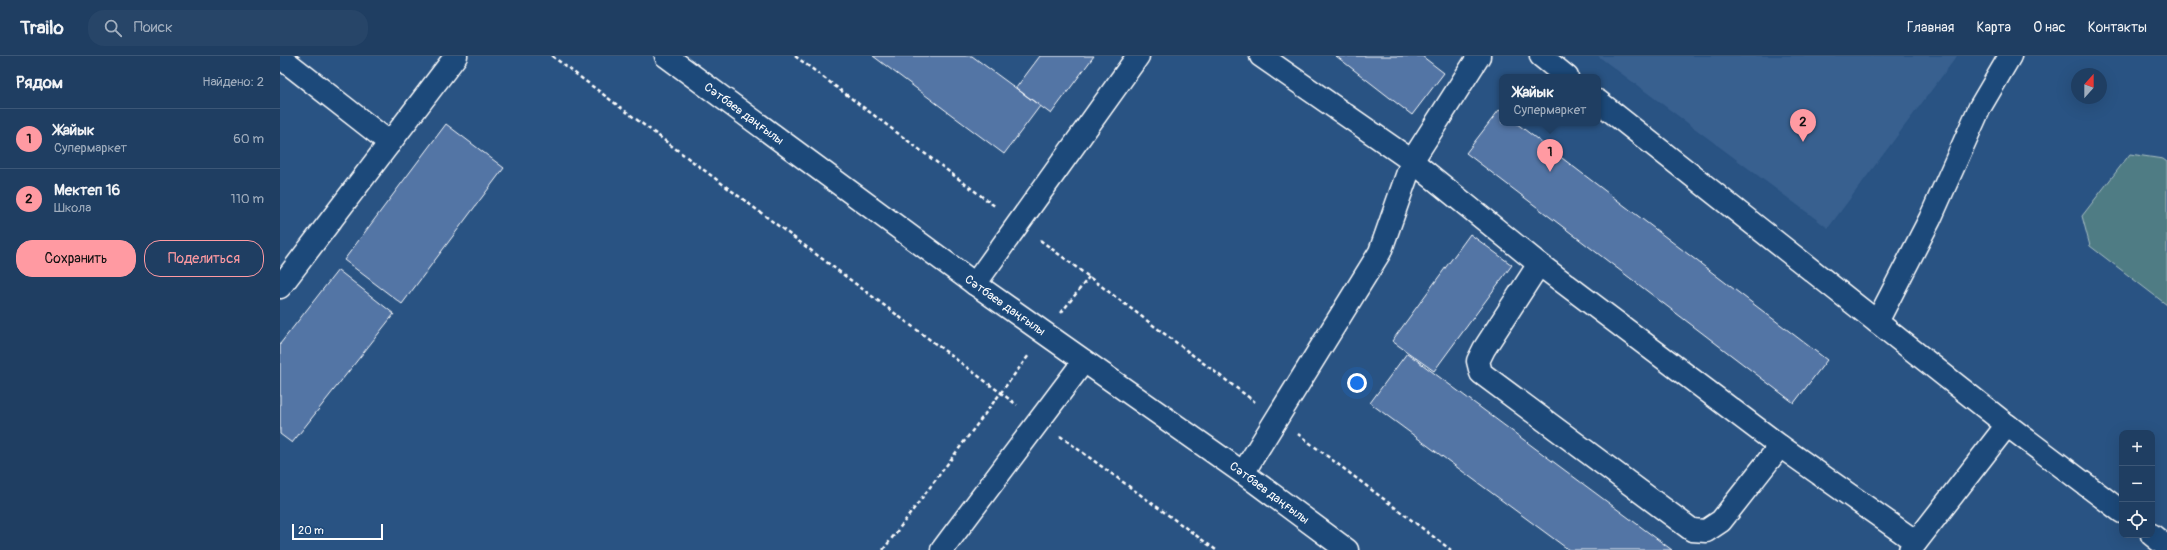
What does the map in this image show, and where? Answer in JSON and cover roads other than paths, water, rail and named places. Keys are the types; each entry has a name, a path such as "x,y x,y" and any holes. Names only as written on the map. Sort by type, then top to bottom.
{"street":[{"path":"280,287 456,56"},
{"name":"Сәтбаев даңғылы","path":"666,56 975,284 1244,473 1347,550"},
{"path":"975,284 1138,56"},
{"path":"1261,56 1412,161 1538,264 1913,546 2007,425"},
{"path":"1244,473 1380,252 1412,161 1479,56"},
{"path":"1541,56 1563,74"},
{"path":"1878,322 1930,219 1980,107 2010,56"},
{"path":"280,57 390,143"},
{"path":"1601,103 2007,425 2119,510"},
{"path":"1538,264 1484,349 1478,361 1481,373 1692,530 1706,531 1721,521 1780,446"},
{"path":"942,550 1084,361"},
{"path":"2155,537 2167,547"}],"place":[{"name":"Мектеп 16","path":"1803,142"},
{"name":"Жайык","path":"1550,172"}]}
